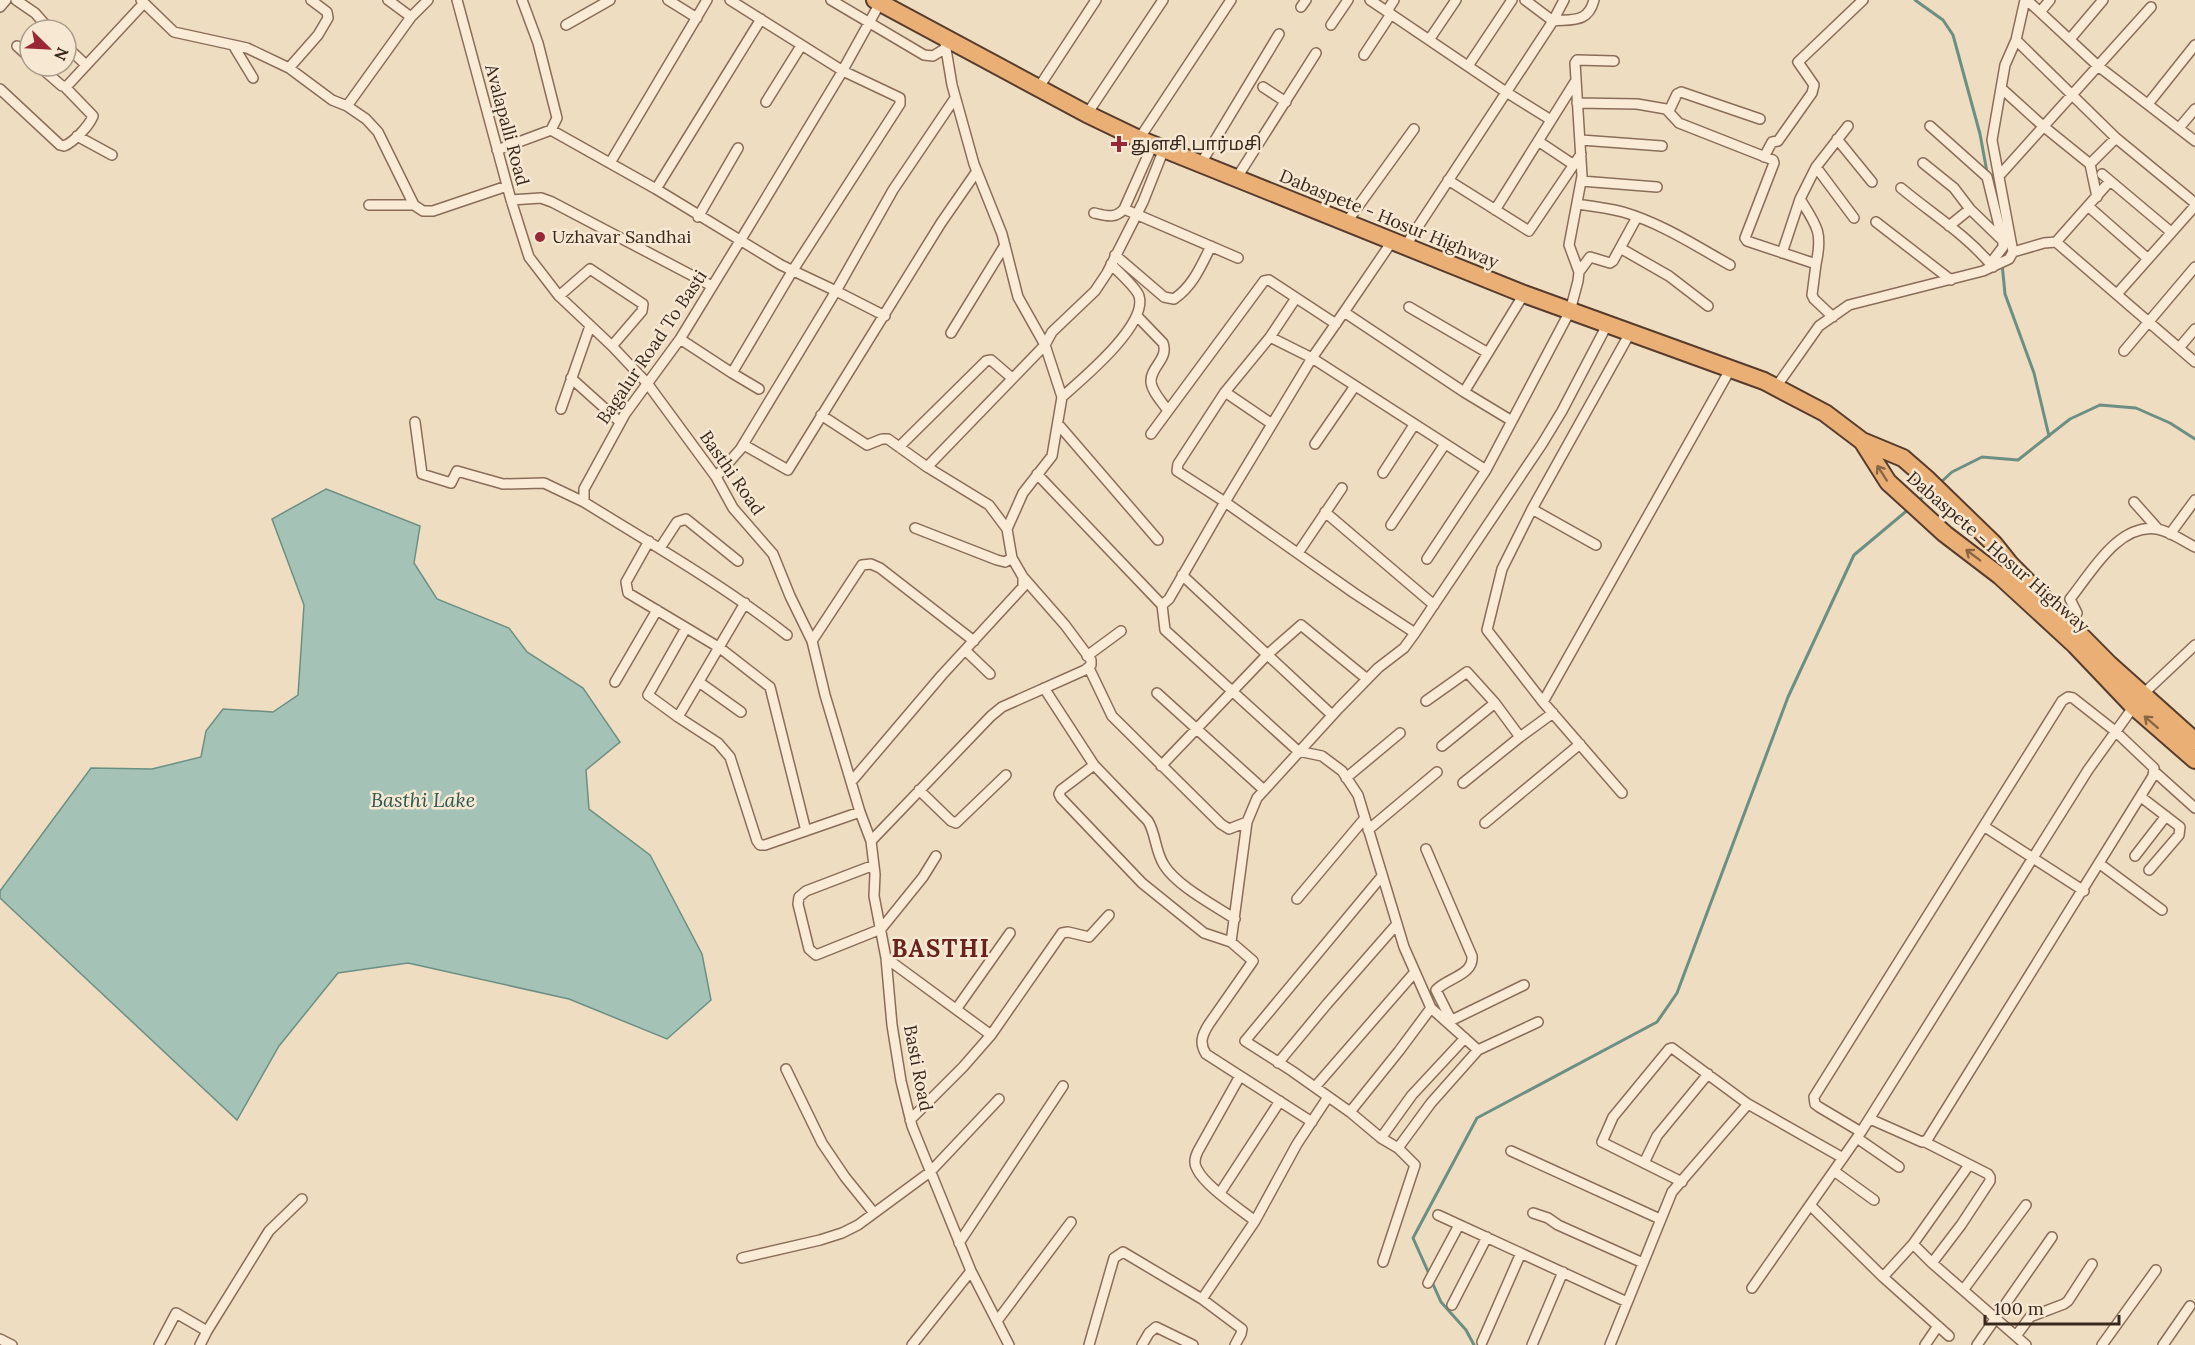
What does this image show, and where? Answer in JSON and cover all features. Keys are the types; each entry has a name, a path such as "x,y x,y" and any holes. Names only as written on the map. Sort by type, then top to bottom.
{"highway":[{"name":"Dabaspete - Hosur Highway","path":"878,2 945,42 1039,87 1087,114 1200,165 1399,242 1524,294 1731,368 1776,387 1825,413 1862,441 1903,459 1926,478 1994,544 2005,570"},
{"name":"Dabaspete - Hosur Highway","path":"1862,441 1888,482 1945,534 2005,570 2075,645 2137,700 2195,760"},
{"path":"2005,570 2070,624 2137,700 2195,741"}],"street":[{"path":"0,7 6,0"},
{"path":"16,0 39,18"},
{"path":"289,68 318,35 328,18 327,12 311,0"},
{"path":"388,0 411,17"},
{"path":"347,106 411,17 428,0"},
{"name":"Avalapalli Road","path":"457,0 511,201 529,257"},
{"path":"497,150 551,130 557,118 538,44 522,0"},
{"path":"566,25 610,0"},
{"path":"668,0 697,18"},
{"path":"610,163 707,0"},
{"path":"730,0 843,71 900,98 900,104 793,270 732,373"},
{"path":"831,0 924,55 933,56 945,42"},
{"path":"1039,87 1096,0"},
{"path":"1087,114 1163,0"},
{"path":"1094,213 1111,217 1118,216 1124,209 1152,144 1231,0"},
{"path":"1331,25 1348,0"},
{"path":"1370,0 1551,120"},
{"path":"1364,55 1394,0"},
{"path":"1429,39 1456,0"},
{"path":"1468,66 1512,0"},
{"path":"1525,0 1553,21 1583,17 1588,14 1594,0"},
{"path":"1162,605 1168,599 1312,358 1344,312 1449,180 1553,21 1564,0"},
{"path":"1764,157 1772,142 1778,141 1812,93 1814,85 1798,62 1863,0"},
{"path":"2011,255 1992,140 2005,65 2016,40 2026,0 2098,66 2195,141"},
{"path":"2040,12 2050,0"},
{"path":"2070,39 2103,0"},
{"path":"65,87 142,2 174,32 247,48 289,68 332,100 347,106 366,119 378,132 414,205 423,211 433,211 507,186"},
{"name":"Bagalur Road To Basti","path":"584,502 584,489 620,422 680,339 843,71 878,2"},
{"path":"1998,176 2151,7"},
{"path":"656,189 761,19"},
{"path":"1200,165 1279,34"},
{"path":"2016,40 2116,138 2195,205 2117,294"},
{"path":"945,42 955,98 977,171 1005,245 1018,297 1045,345 1062,397 1052,456 1023,493 1007,529"},
{"path":"233,45 252,78"},
{"path":"2148,104 2195,45"},
{"path":"766,102 801,46"},
{"path":"1236,179 1316,53"},
{"path":"78,57 86,65"},
{"path":"1579,272 1569,245 1581,181 1581,140 1574,66 1577,60 1614,61"},
{"path":"0,89 60,145 68,145 92,120 93,116 54,78"},
{"path":"1495,210 1575,82"},
{"path":"1263,87 1286,102"},
{"path":"2001,88 2090,164 2097,197"},
{"path":"1669,111 1677,94 1681,92 1760,119"},
{"path":"716,477 741,448 836,291 893,190 955,98"},
{"path":"1577,103 1637,104 1669,111 1679,123 1774,163 1745,238 1747,241 1816,264"},
{"path":"2179,128 2195,109"},
{"path":"1782,253 1800,200 1816,167 1848,126"},
{"path":"1930,126 1986,175 2004,242 1993,266"},
{"path":"1346,223 1414,129"},
{"path":"551,130 656,189 740,241 885,316"},
{"path":"77,136 112,155"},
{"path":"2090,164 2116,138"},
{"path":"1837,139 1872,182"},
{"path":"1581,140 1662,146"},
{"path":"1538,141 1574,165"},
{"path":"927,467 1045,345 1052,332 1095,291 1136,213 1152,144"},
{"path":"698,217 738,148"},
{"path":"1449,180 1527,230 1531,230 1581,154"},
{"path":"1923,163 1954,188 1970,208 2004,242"},
{"path":"1816,167 1854,218"},
{"path":"741,448 744,445 788,470 941,223 977,171"},
{"path":"2102,174 2171,232"},
{"path":"1581,181 1657,187"},
{"path":"1776,387 1819,326 1849,305 1951,280 1993,266 2011,255 2044,243 2056,242 2110,181"},
{"path":"1901,188 1982,253 1993,266"},
{"path":"511,201 540,198 552,202 712,286"},
{"path":"1800,200 1819,233 1820,245 1812,295 1833,317"},
{"path":"1577,204 1637,217 1730,265"},
{"path":"369,205 414,205"},
{"path":"2089,207 2148,258"},
{"path":"1949,226 1970,208"},
{"path":"1124,209 1238,258"},
{"path":"1427,559 1486,470 1512,422 1570,311 1579,272 1590,257 1610,263 1613,261 1637,217"},
{"path":"1876,222 1951,280"},
{"path":"2056,242 2195,362"},
{"path":"951,333 1005,245"},
{"path":"1113,260 1164,297 1174,299 1183,293 1193,281 1211,246"},
{"path":"1620,248 1669,276 1708,306"},
{"name":"Basthi Road","path":"529,257 559,296 647,383 716,477 733,508 773,554 812,641 818,670 851,782"},
{"path":"1062,397 1088,374 1131,327 1137,316 1140,303 1138,294 1113,260"},
{"path":"2124,351 2195,267"},
{"path":"559,296 590,270 643,304 642,311 612,346"},
{"path":"1151,434 1264,281 1269,280 1336,324"},
{"path":"1464,392 1524,294"},
{"path":"1296,298 1270,337 1225,392 1177,471 1416,633"},
{"path":"1409,307 1488,353"},
{"path":"1344,312 1512,422"},
{"path":"1137,316 1165,348 1165,354 1151,380 1152,386 1168,411"},
{"path":"1231,942 1247,822 1257,798 1332,715 1378,668 1389,662 1404,648 1416,633 1542,444 1607,325"},
{"path":"561,409 590,326"},
{"path":"2179,348 2195,329"},
{"path":"1622,793 1543,702 1487,630 1502,568 1532,509 1630,333"},
{"path":"1270,337 1312,358 1486,470"},
{"path":"680,339 759,389"},
{"path":"899,447 986,361 991,360 1012,378"},
{"path":"1543,702 1731,368"},
{"path":"571,378 620,422"},
{"path":"1316,444 1355,386"},
{"path":"1225,392 1272,424"},
{"path":"821,415 867,445 886,438 927,467 989,505 1007,529 1012,558 1023,577 1091,660 1089,668 1112,716 1225,828 1229,829 1247,822"},
{"path":"415,422 422,474 451,483 457,471 503,484 544,483 584,502 649,541 745,603 787,635"},
{"path":"1058,424 1158,540"},
{"path":"1383,473 1414,425"},
{"path":"1391,525 1445,444"},
{"path":"1037,474 1162,605 1165,630 1299,752 1322,756 1342,771 1358,795 1404,947 1431,1008 1449,1021 1478,1050"},
{"path":"1298,553 1342,488"},
{"path":"2170,534 2195,500"},
{"path":"2134,502 2158,529"},
{"path":"1532,509 1596,546"},
{"path":"1325,512 1434,605"},
{"path":"660,548 677,522 686,519 738,561"},
{"path":"915,528 997,560 1005,562 1012,558"},
{"path":"2070,624 2077,613 2070,599 2108,549 2119,540 2146,528 2158,529 2195,547"},
{"path":"649,541 626,582 628,593 720,648 770,687 806,831"},
{"path":"812,641 862,565 871,564 880,568 974,641"},
{"path":"1182,575 1332,715"},
{"path":"851,782 965,650 1023,587 1023,577"},
{"path":"678,717 745,603"},
{"path":"615,682 657,610"},
{"path":"1161,766 1267,655 1301,625 1367,679"},
{"path":"686,628 648,695 718,743 730,756 760,845 860,812"},
{"path":"1087,656 1121,631"},
{"path":"1752,1288 1870,1119 2088,770 2137,700 2195,645"},
{"path":"965,650 990,674"},
{"path":"871,841 1002,707 1089,668"},
{"path":"1426,701 1467,672 1520,737"},
{"path":"699,682 741,712"},
{"path":"1044,688 1094,765 1148,821 1164,865 1177,879 1235,919"},
{"path":"1157,693 1264,790"},
{"path":"1899,1167 1815,1104 1814,1098 2062,701 2073,698 2115,731 2154,768 2155,772 2195,808"},
{"path":"1442,746 1495,704"},
{"path":"1463,783 1553,713"},
{"path":"1346,778 1400,733"},
{"path":"1485,823 1580,744"},
{"path":"1094,765 1061,790 1059,794 1062,798 1143,883 1204,933 1231,942 1253,961 1203,1035 1201,1043 1206,1054 1312,1122"},
{"path":"1368,830 1437,772"},
{"path":"1925,1142 2084,891 2155,772"},
{"path":"919,790 951,821 956,823 1006,775"},
{"name":"Basti Road","path":"851,782 871,841 874,896 886,958 892,1025 910,1120 971,1271 1008,1345"},
{"path":"2141,797 2178,825 2180,831 2149,870"},
{"path":"2135,855 2166,816"},
{"path":"1297,899 1365,818"},
{"path":"1985,827 2084,891"},
{"path":"1426,849 1473,962 1470,968 1436,990 1449,1021"},
{"path":"874,865 806,891 799,897 798,904 809,950 816,955 881,929 923,877 936,856"},
{"path":"2100,864 2162,910"},
{"path":"1382,876 1245,1041 1350,1112 1381,1138 1398,1148 1415,1165 1383,1262"},
{"path":"910,1120 963,1067 991,1035 1062,933 1068,932 1089,937 1109,915"},
{"path":"1278,1063 1397,924"},
{"path":"957,1008 1010,933"},
{"path":"886,958 991,1035"},
{"path":"1314,1087 1415,972"},
{"path":"1449,1021 1524,986"},
{"path":"1350,1112 1431,1008"},
{"path":"1398,1148 1431,1103 1478,1050 1538,1022"},
{"path":"1381,1138 1412,1095 1465,1038"},
{"path":"1682,1182 1602,1142 1613,1117 1669,1049 1676,1050 1748,1104 1843,1158"},
{"path":"786,1069 822,1143 845,1177 874,1213"},
{"path":"1644,1163 1657,1136 1708,1074"},
{"path":"1240,1076 1195,1159 1199,1174 1255,1221"},
{"path":"959,1243 1063,1086"},
{"path":"1202,1299 1255,1221 1297,1144 1328,1096"},
{"path":"742,1258 842,1233 930,1172 999,1099"},
{"path":"1220,1193 1280,1101"},
{"path":"1610,1345 1672,1192 1748,1104"},
{"path":"1870,1119 1925,1142 1988,1174 1990,1181 1932,1263"},
{"path":"1511,1151 1660,1219"},
{"path":"1884,1277 1913,1244 1969,1165"},
{"path":"1834,1171 1874,1200"},
{"path":"200,1345 269,1231 302,1198"},
{"path":"1810,1205 1949,1336"},
{"path":"1964,1290 2026,1205"},
{"path":"1533,1213 1642,1263"},
{"path":"1438,1215 1627,1302"},
{"path":"997,1321 1071,1222"},
{"path":"1428,1283 1459,1225"},
{"path":"1452,1305 1487,1237"},
{"path":"1977,1345 2052,1237"},
{"path":"1913,1244 2026,1345"},
{"path":"1089,1345 1113,1258 1123,1252 1202,1299 1242,1329 1242,1334 1234,1345"},
{"path":"1482,1342 1521,1253"},
{"path":"2016,1336 2030,1317 2068,1301 2092,1264"},
{"path":"2102,1345 2156,1270"},
{"path":"912,1345 971,1271"},
{"path":"1532,1345 1563,1272"},
{"path":"2163,1345 2190,1306"},
{"path":"159,1345 176,1313 207,1331"},
{"path":"1925,1345 1938,1326"},
{"path":"1142,1345 1149,1333 1156,1327 1193,1345"},
{"path":"0,1339 12,1345"}],"water":[{"name":"Basthi Lake","path":"326,489 420,526 414,563 437,599 509,628 527,652 583,688 620,742 586,770 589,809 650,855 702,954 711,1000 667,1039 569,999 408,963 338,973 279,1046 237,1120 0,898 0,891 91,768 152,769 201,757 206,731 223,709 273,712 298,695 304,605 272,519"}],"waterway":[{"path":"1915,0 1943,20 1953,35 1980,134 1987,172"},
{"path":"2001,253 2005,294 2034,373 2049,436"},
{"path":"1940,483 1952,472 1982,457 2018,460 2070,419 2100,405 2136,408 2170,423 2195,439"},
{"path":"1917,502 1930,491"},
{"path":"1430,1276 1413,1238 1477,1118 1657,1022 1677,993 1788,697 1854,555 1910,508"},
{"path":"1432,1282 1441,1302 1466,1330 1474,1345"}],"place":[{"name":"துளசி பார்மசி","path":"1119,144"},
{"name":"Uzhavar Sandhai","path":"540,237"}],"district":[{"name":"BASTHI","path":"941,949"}]}
